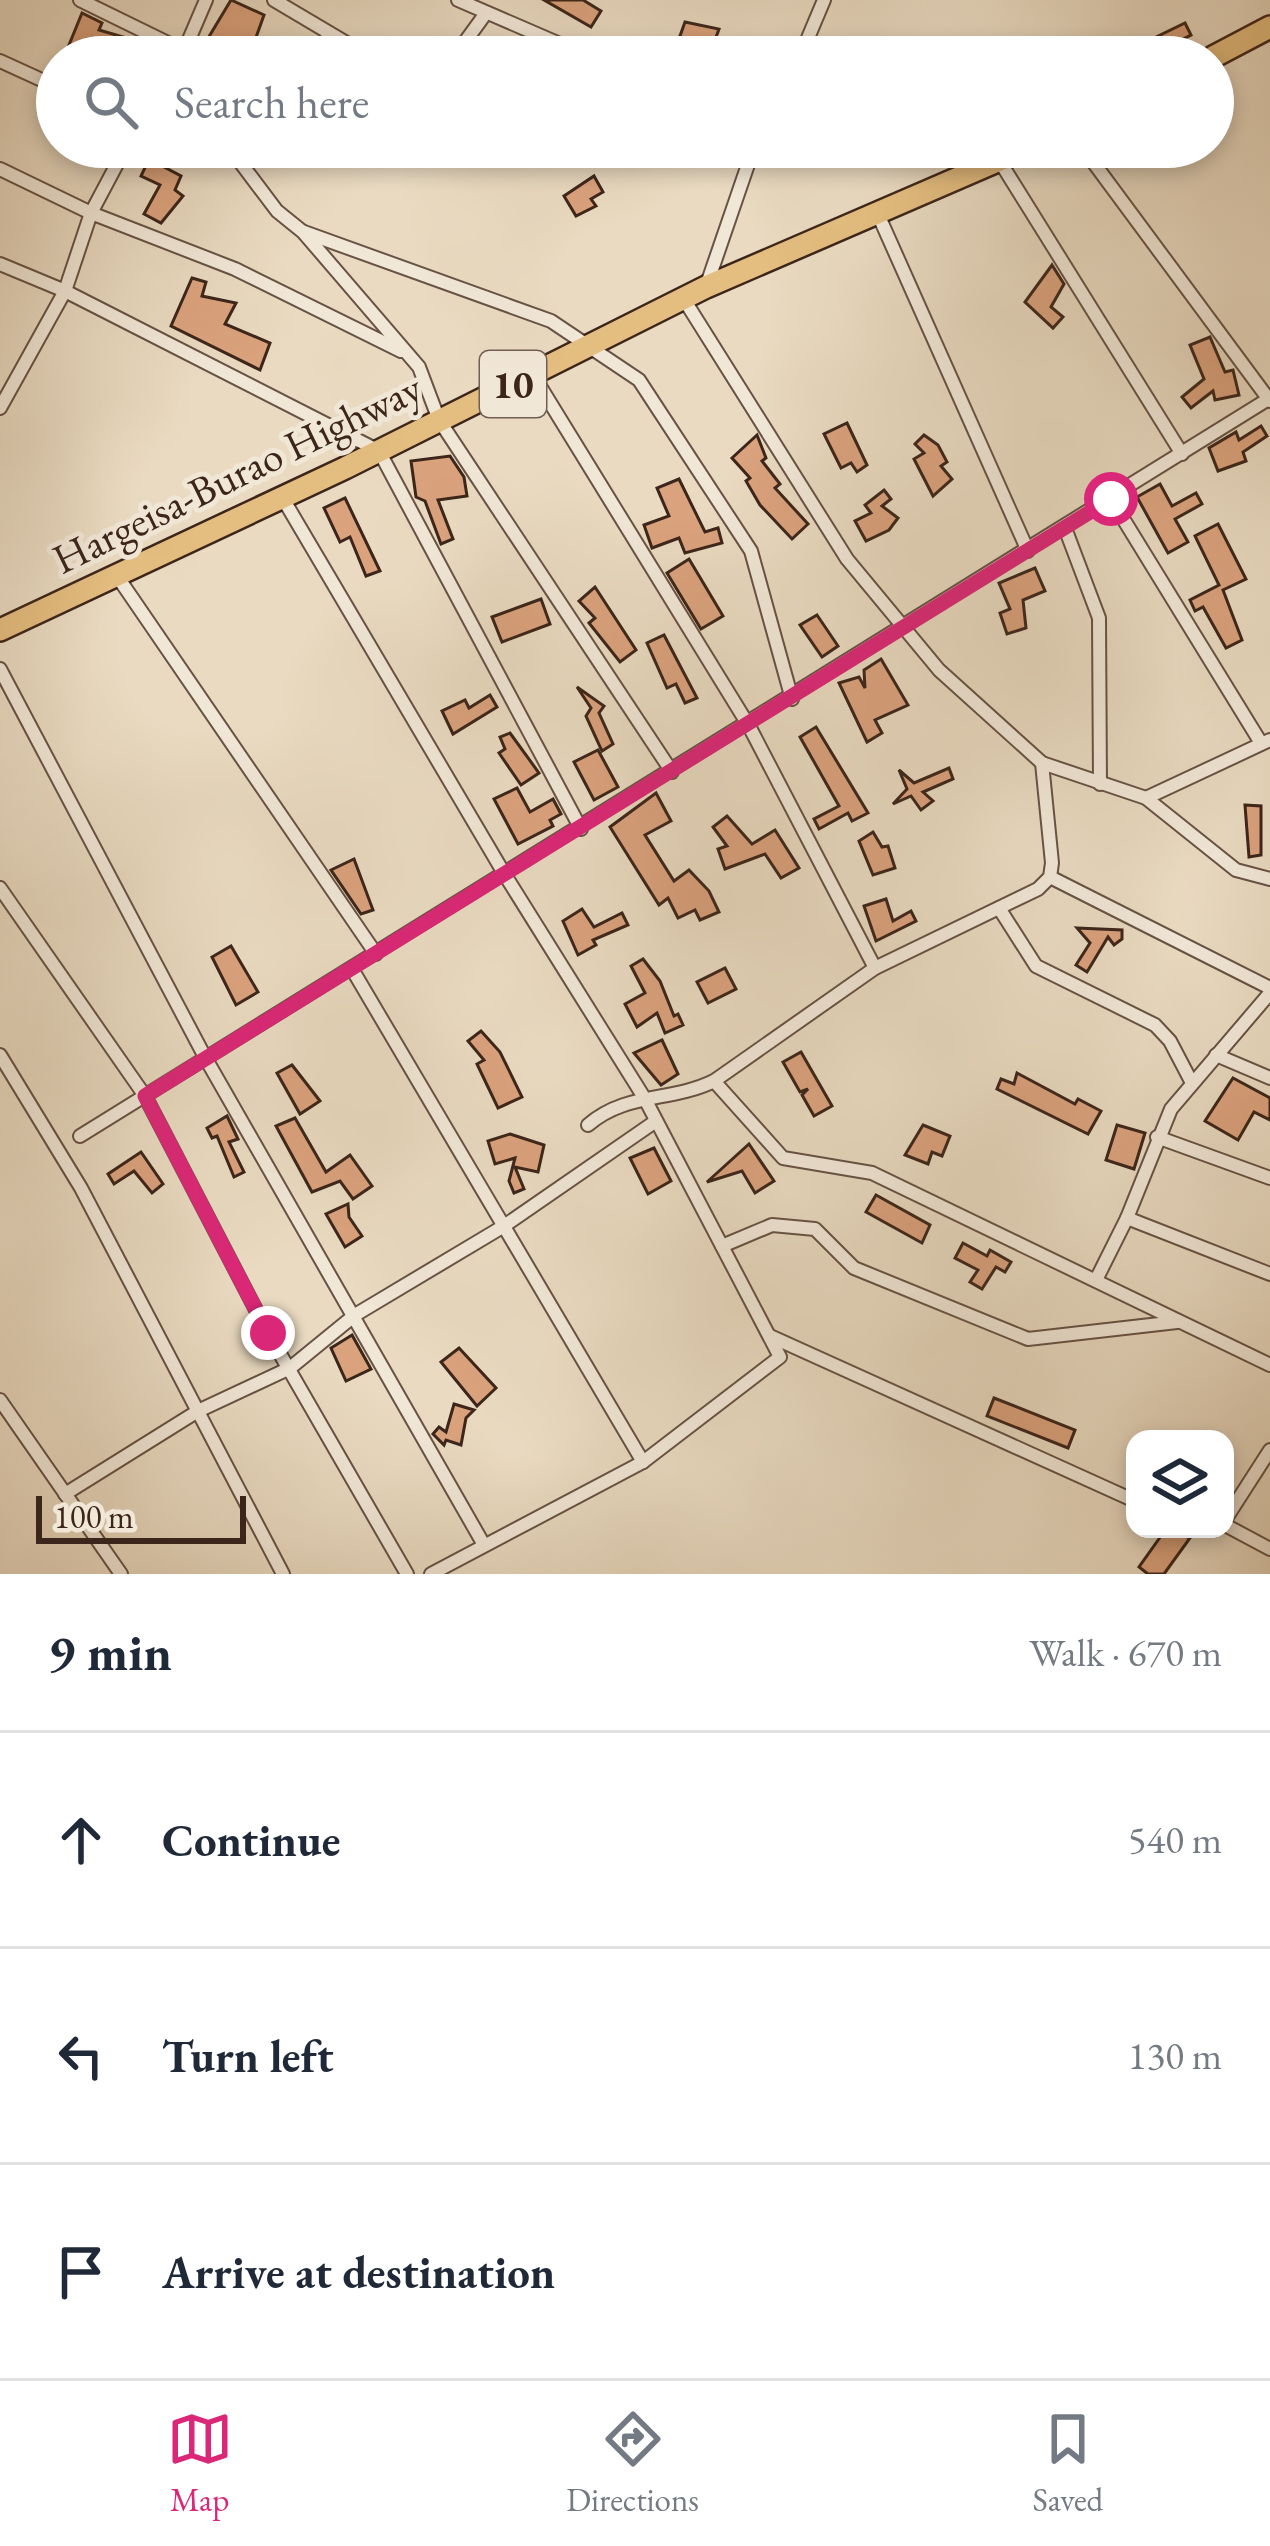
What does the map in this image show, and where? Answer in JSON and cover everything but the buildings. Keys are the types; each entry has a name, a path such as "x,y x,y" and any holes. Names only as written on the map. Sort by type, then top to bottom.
{"highway":[{"path":"1234,46 1270,27"},
{"name":"Hargeisa-Burao Highway","path":"0,630 379,451 685,301 706,286 980,168"}],"street":[{"path":"80,0 149,36"},
{"path":"191,36 206,0"},
{"path":"274,0 333,36"},
{"path":"458,0 540,36"},
{"path":"809,36 824,0"},
{"path":"469,36 486,13"},
{"path":"0,61 36,78"},
{"path":"0,408 65,291 91,213 115,168"},
{"path":"245,168 277,211 303,232 408,354 428,383 440,420 672,772"},
{"path":"706,286 747,168"},
{"path":"1004,168 1182,454"},
{"path":"80,1136 1270,400 1098,168"},
{"path":"0,170 91,213 236,268 408,354"},
{"path":"877,212 1028,551"},
{"path":"303,232 551,320 639,380 751,550 792,699"},
{"path":"0,264 65,291 379,451 581,829"},
{"path":"685,301 847,560 939,670 1042,763 1146,798 1236,870 1270,879"},
{"path":"533,375 748,726 875,968"},
{"path":"282,496 505,875 645,1100 780,1358 644,1462 431,1574"},
{"path":"1111,499 1265,741 1146,798"},
{"path":"1065,528 1099,618 1100,784"},
{"path":"115,572 376,954"},
{"path":"0,669 206,1059 484,1545"},
{"path":"588,1125 608,1107 692,1091 714,1081 875,968 1038,889 1050,877 1042,763"},
{"path":"1050,877 1270,990 1192,1083 1157,1137 1096,1280"},
{"path":"0,888 145,1096 407,1574"},
{"path":"999,908 1036,966 1155,1025 1170,1041 1192,1083"},
{"path":"352,969 644,1462"},
{"path":"0,1055 82,1188 283,1574"},
{"path":"1216,1055 1270,1078"},
{"path":"714,1081 784,1158 872,1173 1270,1365"},
{"path":"65,1493 198,1411 290,1368 355,1315 504,1226 656,1121"},
{"path":"1157,1137 1270,1178"},
{"path":"1126,1218 1270,1274"},
{"path":"722,1246 772,1225 815,1229 854,1268 1028,1339 1182,1322"},
{"path":"768,1335 1126,1497"},
{"path":"0,1400 121,1574"},
{"path":"1234,1508 1270,1450"},
{"path":"1234,1527 1270,1549"}],"route":[{"path":"268,1333 145,1096 1111,499"}]}
